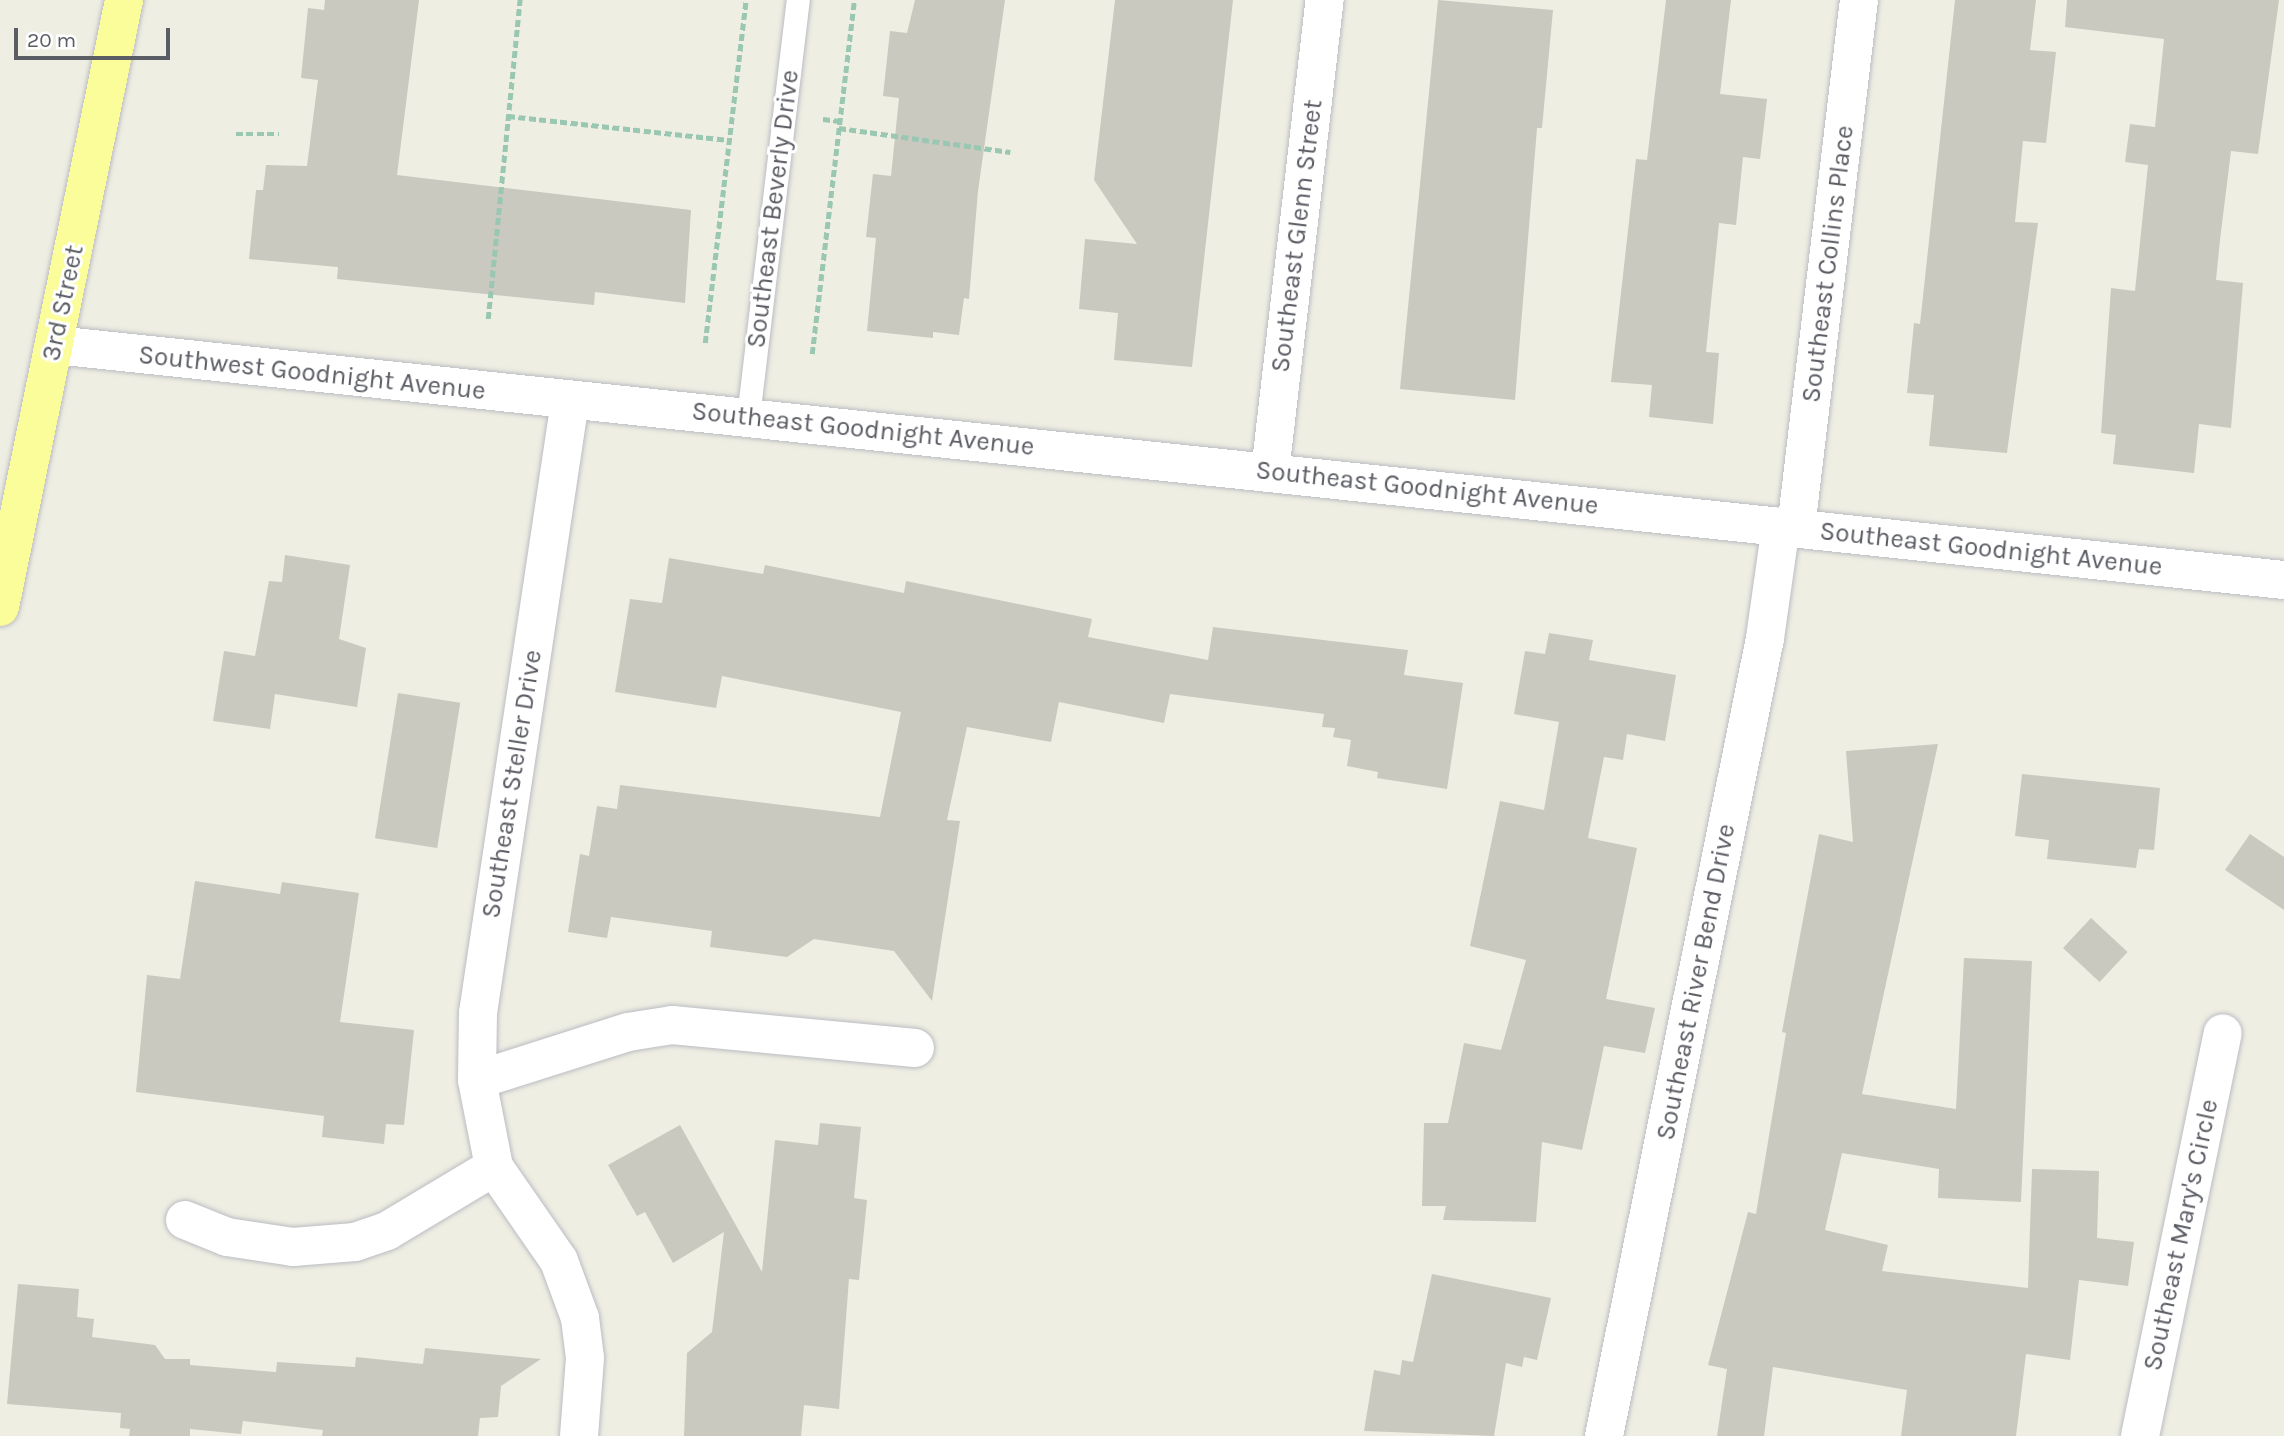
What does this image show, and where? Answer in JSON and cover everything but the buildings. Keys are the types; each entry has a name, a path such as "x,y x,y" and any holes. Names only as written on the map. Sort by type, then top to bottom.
{"highway":[{"name":"3rd Street","path":"0,607 124,0"}],"street":[{"name":"Southeast Glenn Street","path":"1270,472 1325,0"},
{"name":"Southeast Collins Place","path":"1788,527 1859,0"},
{"name":"Southwest Goodnight Avenue","path":"55,345 570,401"},
{"name":"Southeast Goodnight Avenue","path":"570,401 748,417 2284,580"},
{"name":"Southeast Steller Drive","path":"494,1167 477,1080 478,1013 570,401"},
{"name":"Southeast River Bend Drive","path":"1604,1436 1788,527"},
{"path":"477,1080 628,1032 672,1025 915,1048"},
{"name":"Southeast Mary's Circle","path":"2140,1436 2223,1033"},
{"path":"185,1220 227,1237 293,1247 355,1242 387,1231 494,1167 559,1261 580,1318 585,1359 579,1436"}],"lane":[{"name":"Southeast Beverly Drive","path":"748,417 798,0"}],"path":[{"path":"488,319 520,0"},
{"path":"705,343 746,0"},
{"path":"812,354 854,0"},
{"path":"509,116 729,140"},
{"path":"839,128 1010,152"},
{"path":"236,134 279,134"}]}
